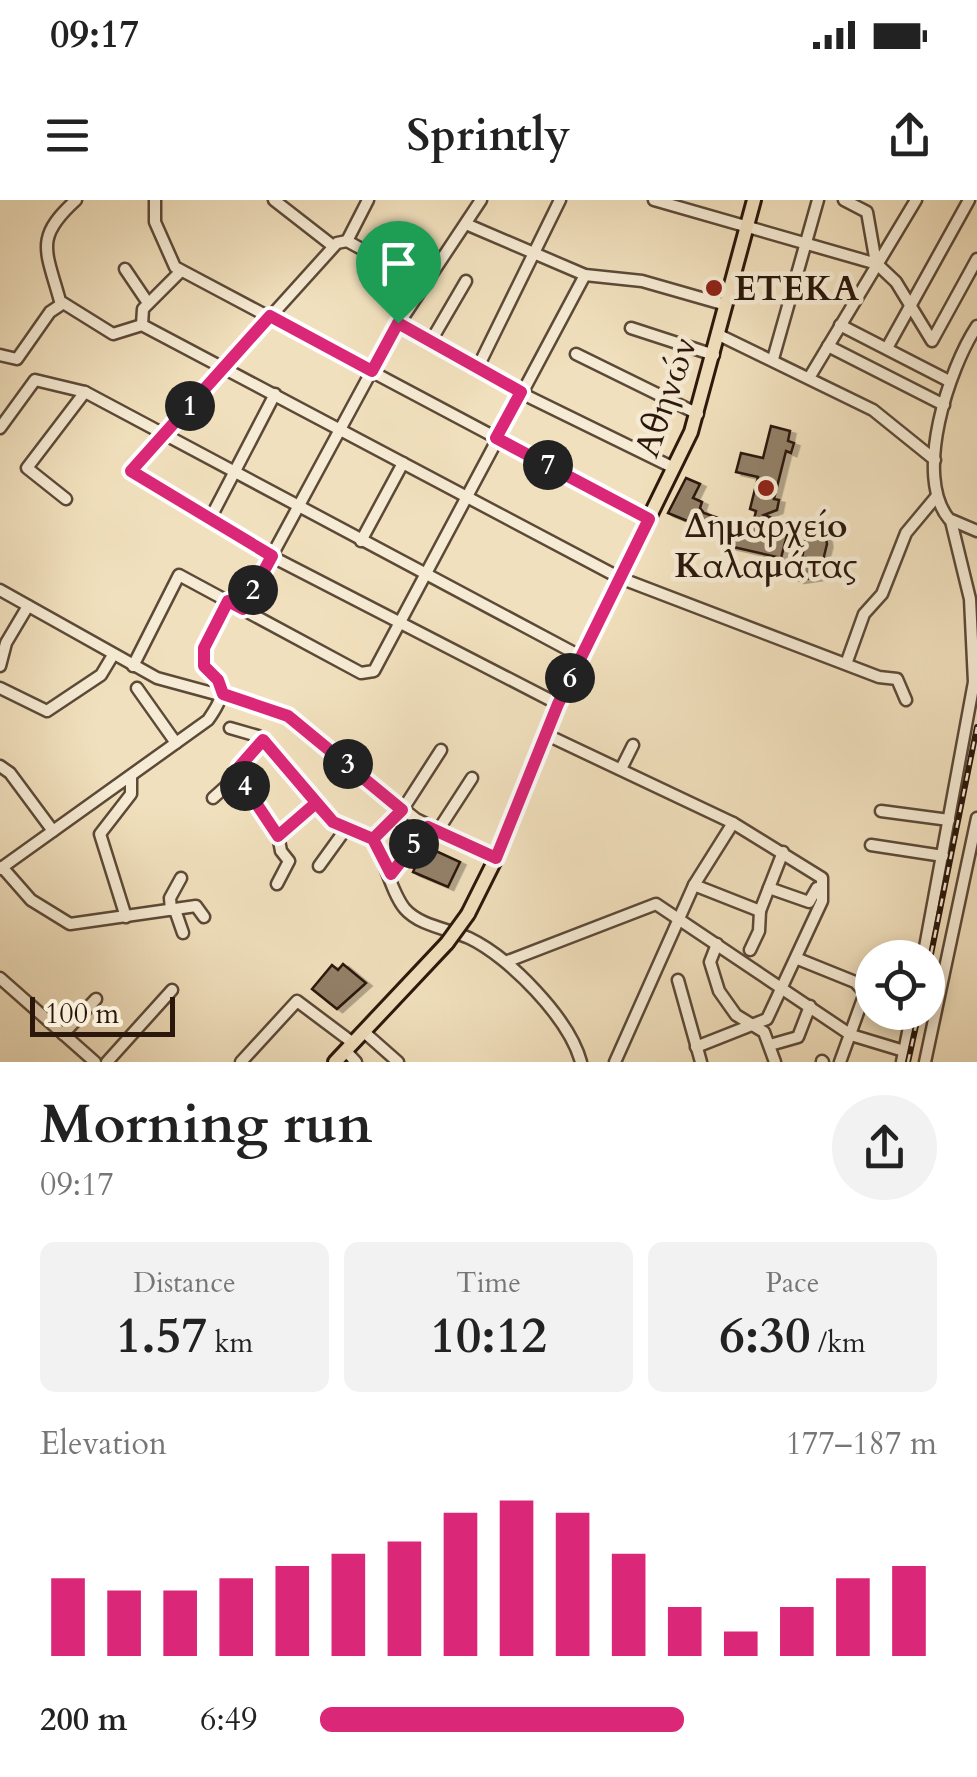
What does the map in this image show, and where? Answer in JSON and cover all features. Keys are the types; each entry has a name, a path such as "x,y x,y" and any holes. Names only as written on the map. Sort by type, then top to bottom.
{"main road":[{"name":"Αθηνών","path":"335,1062 447,943 468,914 496,858 558,704 698,414 754,200"}],"street":[{"path":"76,200 46,234 62,304 108,333 142,324 620,578 846,664 897,679 906,700"},
{"path":"155,200 155,225 172,264 181,271 649,519"},
{"path":"274,200 333,246"},
{"path":"368,200 347,241 333,246 131,471 272,556 558,704"},
{"path":"243,609 398,323 481,200"},
{"path":"478,368 560,200"},
{"path":"654,200 876,264 896,282 932,341 977,259"},
{"path":"773,359 818,200"},
{"path":"844,200 867,212 876,264"},
{"path":"809,378 916,200"},
{"path":"887,348 969,200"},
{"path":"466,224 585,275 635,280 726,305"},
{"path":"347,241 426,284"},
{"path":"124,270 148,303"},
{"path":"142,324 140,313 181,271"},
{"path":"133,666 174,578 185,577 368,674 401,623 464,495 585,275"},
{"path":"431,340 466,281"},
{"path":"0,355 17,360 50,312 62,304"},
{"path":"398,323 521,392 674,468"},
{"path":"840,325 949,380"},
{"path":"927,940 974,682 970,599 951,521 936,498 935,460 949,380 977,326"},
{"path":"631,328 714,354"},
{"path":"719,336 873,410 935,460"},
{"path":"828,346 944,404"},
{"path":"576,354 698,414"},
{"path":"0,428 35,380 84,392 425,577 580,656"},
{"path":"66,499 27,468 84,392"},
{"path":"210,518 275,394"},
{"path":"361,541 403,463"},
{"path":"846,664 864,616 882,594 907,530 936,498"},
{"path":"951,521 977,532"},
{"path":"0,590 168,683 223,694 288,716 402,810 432,829 496,858"},
{"path":"204,916 197,906 76,925 64,922 31,900 3,863 53,832 208,720 223,694 222,686 202,658 228,601"},
{"path":"0,666 6,643 28,606"},
{"path":"0,688 48,711 101,676 113,655"},
{"path":"137,688 176,744"},
{"path":"230,728 263,740 316,803 345,830 373,839 391,874 397,896 409,913 462,935 508,961 569,1035 582,1062"},
{"path":"545,734 733,823 811,868 825,886 798,960 767,1020 696,1046"},
{"path":"213,798 235,779 240,766 263,740"},
{"path":"621,770 633,744"},
{"path":"373,839 402,810 441,750"},
{"path":"0,766 10,772 53,832"},
{"path":"126,917 100,834 131,794 131,776"},
{"path":"391,874 472,778"},
{"path":"235,779 242,782 278,836 279,848 290,865 277,884"},
{"path":"278,836 316,803"},
{"path":"882,811 949,820"},
{"path":"925,1062 977,818"},
{"path":"615,1062 694,885 733,823"},
{"path":"319,866 345,830"},
{"path":"871,845 943,856"},
{"path":"750,950 759,931 760,910 784,852"},
{"path":"181,878 170,898 183,933"},
{"path":"694,885 760,910"},
{"path":"769,888 809,902 817,888"},
{"path":"508,961 650,904 679,918 851,1035 903,1057 908,1030"},
{"path":"717,944 710,962 719,991 736,1015 754,1025 770,1044 775,1062"},
{"path":"798,960 852,980 863,990 865,1001 840,1062"},
{"path":"0,978 95,1062"},
{"path":"678,980 701,1062"},
{"path":"106,1062 172,990"},
{"path":"63,1034 96,999"},
{"path":"242,1062 297,1001 350,1047 356,1062"},
{"path":"770,1044 798,1037 810,1006"},
{"path":"364,1032 398,1062"}],"building":[{"name":"Δημαρχείο Καλαμάτας","path":"771,426 790,431 788,441 794,443 791,453 786,451 774,499 779,500 777,510 764,515 770,517 767,529 787,535 781,558 729,546 735,522 752,527 756,511 750,509 758,477 736,472 741,453 763,458"},
{"path":"686,478 700,484 693,498 702,502 700,508 704,513 735,524 731,539 668,513"},
{"path":"803,521 816,537 826,538 827,544 819,577 799,580 805,539 796,527"},
{"path":"425,846 460,862 448,887 413,872"},
{"path":"343,964 366,983 337,1009 312,989 332,965 338,970"}],"railway":[{"path":"934,940 977,727"},
{"path":"908,1062 915,1030"}],"place":[{"name":"ΕΤΕΚΑ","path":"714,288"},
{"name":"Δημαρχείο Καλαμάτας","path":"766,488"}],"route":[{"path":"398,323 372,371 270,316 131,471 204,514 229,534 272,556 243,609 228,601 204,648 204,666 218,680 223,694 272,708 302,725 402,810 373,839 345,830 316,803 278,836 242,782 235,779 240,766 263,740 277,755 304,788 324,814 345,830 373,839 391,874 428,827 496,858 558,704 649,519 496,438 521,392 398,323"}]}
